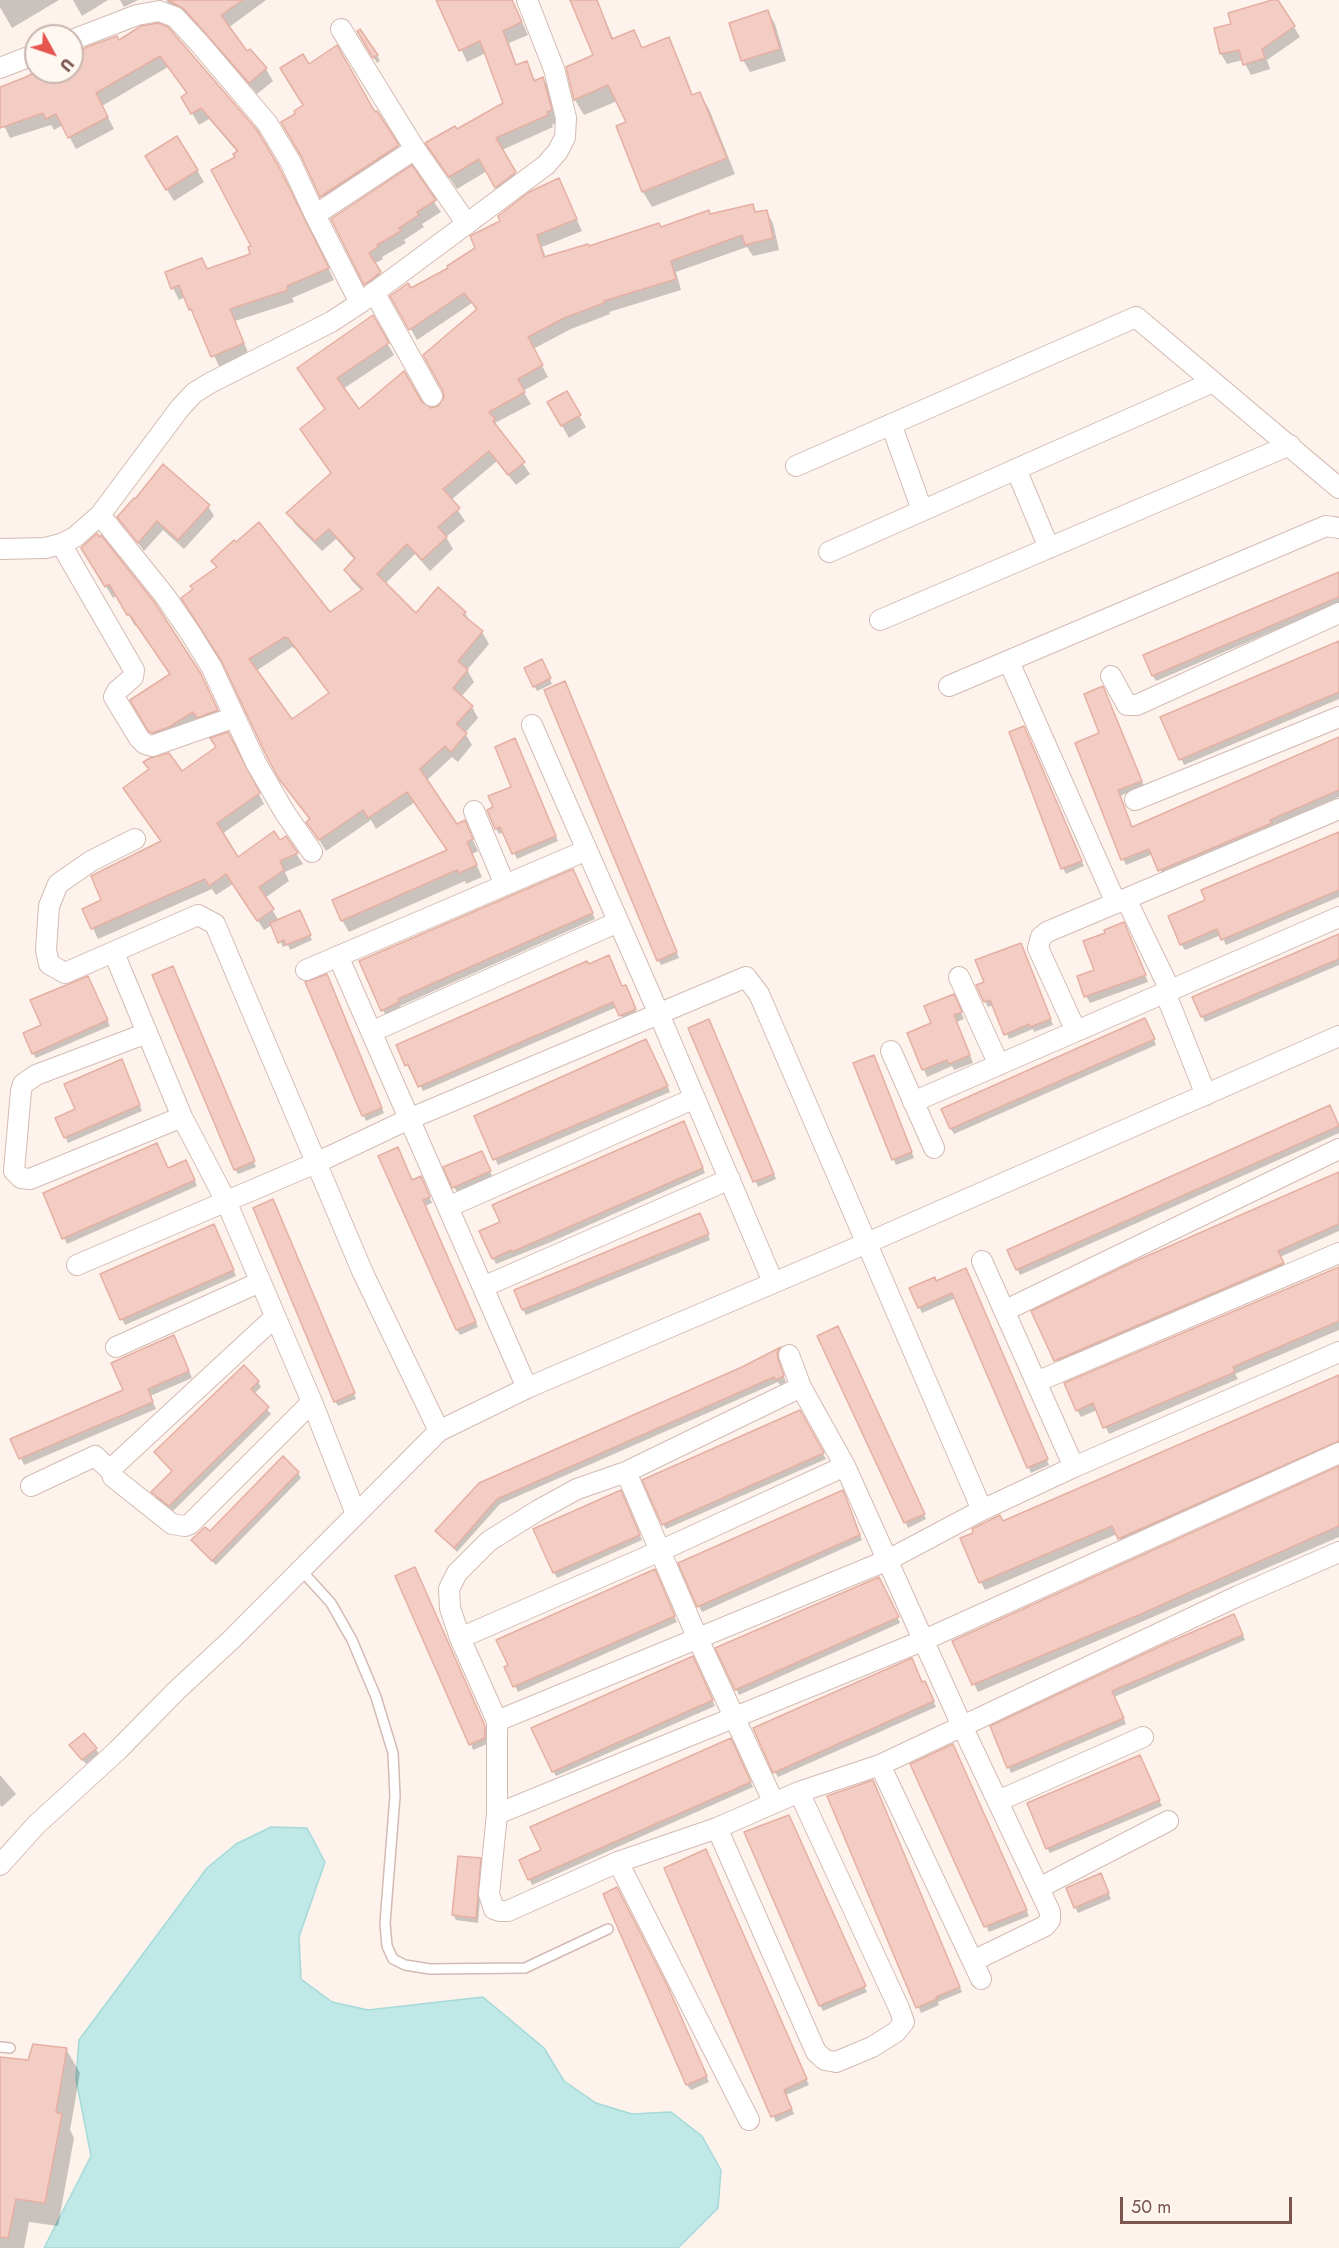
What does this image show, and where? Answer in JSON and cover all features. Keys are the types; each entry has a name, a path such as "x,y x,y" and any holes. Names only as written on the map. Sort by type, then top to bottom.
{"street":[{"path":"0,549 45,548 75,537 100,515 180,408 194,393 331,322 546,165 558,151 565,137 566,118 554,69 527,0"},
{"path":"84,35 138,15 159,11 175,17 267,123 291,161 315,214 432,396"},
{"path":"341,29 416,149 467,224"},
{"path":"0,68 24,59"},
{"path":"315,214 416,149"},
{"path":"796,466 1136,317 1339,488"},
{"path":"829,552 1213,382"},
{"path":"891,424 922,510"},
{"path":"880,620 1290,445"},
{"path":"1016,469 1050,548"},
{"path":"100,515 165,596 191,634 212,668 256,763 285,813 312,852"},
{"path":"949,686 1326,526 1339,528"},
{"path":"61,544 134,670 133,677 117,691 114,697 139,738 152,746 235,717"},
{"path":"1112,676 1126,705 1137,705 1339,613"},
{"path":"1009,662 1121,901 1167,991 1206,1095"},
{"path":"1135,800 1339,717"},
{"path":"532,725 773,1282"},
{"path":"1076,1031 1038,948 1038,942 1047,932 1339,809"},
{"path":"474,811 505,885"},
{"path":"135,839 91,861 58,884 49,906 46,950 49,964 65,973 198,915 215,924 363,1273 438,1431"},
{"path":"306,970 587,850"},
{"path":"913,1102 1339,917"},
{"path":"371,1032 618,922"},
{"path":"114,953 182,1117 226,1202 312,1402 356,1514"},
{"path":"338,956 527,1388"},
{"path":"77,1265 316,1163 410,1119 746,977 759,994 982,1510"},
{"path":"959,977 999,1065"},
{"path":"147,1033 36,1075 23,1084 14,1171 21,1178 30,1179 182,1117"},
{"path":"0,1865 36,1825 118,1750 438,1431 527,1388 867,1243 1339,1036"},
{"path":"891,1051 934,1148"},
{"path":"448,1207 695,1098"},
{"path":"1004,1311 1339,1149"},
{"path":"483,1287 730,1179"},
{"path":"1036,1382 1339,1253"},
{"path":"982,1261 1074,1467"},
{"path":"116,1347 260,1282"},
{"path":"111,1471 274,1317"},
{"path":"497,1721 888,1560 982,1510 1074,1467 1339,1352"},
{"path":"789,1354 801,1387 845,1466 922,1641 1050,1912 1050,1920 1045,1926 977,1970 880,1765"},
{"path":"801,1387 626,1472 577,1489 537,1510 489,1541 457,1572 449,1590 450,1608 460,1638 497,1721 498,1814 489,1894 494,1909 508,1911 618,1862 717,1828 799,1792 880,1765 1238,1596 1339,1552"},
{"path":"32,1486 95,1456 111,1471 113,1477 172,1524 185,1526 190,1524 312,1402"},
{"path":"498,1814 922,1641 1339,1453"},
{"path":"460,1638 660,1551 845,1466"},
{"path":"626,1472 698,1640 774,1803"},
{"path":"998,1801 1143,1737"},
{"path":"717,1828 816,2052 825,2060 836,2062 872,2047 897,2032 904,2022 799,1792"},
{"path":"1039,1888 1168,1821"},
{"path":"618,1862 749,2120"}],"lane":[{"path":"301,1570 331,1603 352,1640 376,1698 393,1753 395,1796 385,1923 387,1946 393,1959 405,1965 430,1969 525,1968 608,1929"}],"water":[{"path":"271,1827 307,1828 325,1862 299,1937 301,1979 332,2002 368,2010 483,1997 544,2048 564,2081 596,2103 632,2114 671,2112 702,2136 721,2170 718,2208 678,2248 44,2248 91,2156 76,2079 79,2040 207,1868 236,1844"}],"building":[{"path":"168,0 243,0 221,15 247,51 250,49 267,68 249,83 184,9"},
{"path":"436,0 512,0 522,22 503,31 516,65 527,61 534,81 543,77 552,110 547,112 548,115 496,138 516,172 495,188 479,159 449,177 425,143 455,126 457,129 503,103 480,41 459,51"},
{"path":"570,0 597,0 612,39 634,30 642,48 669,37 692,95 700,92 727,158 642,192 616,126 626,122 608,85 574,100 566,67 593,55"},
{"path":"1278,0 1295,26 1262,49 1265,58 1243,65 1239,50 1220,54 1214,28 1231,24 1228,13"},
{"path":"768,10 780,49 741,61 729,23"},
{"path":"158,23 168,27 257,130 279,167 329,268 287,286 288,290 230,309 244,343 211,357 179,285 171,289 165,272 202,258 207,269 250,254 248,247 251,246 211,170 235,157 233,154 238,151 201,108 191,114 181,97 187,93 160,56 96,93 108,117 68,138 56,114 46,119 43,113 0,128 0,87 24,78 24,84 84,84 84,49 117,36 119,40 141,26"},
{"path":"360,29 378,55 373,58 357,31"},
{"path":"337,45 375,112 377,111 399,145 320,197 301,156 281,122 295,114 294,111 303,105 280,68 303,54 309,64"},
{"path":"177,136 198,170 166,190 145,156"},
{"path":"412,165 436,200 417,212 419,215 399,228 401,231 377,245 378,247 369,253 381,272 364,285 331,219"},
{"path":"559,178 577,219 537,235 544,257 588,244 589,246 659,223 661,227 709,210 710,214 753,204 755,212 767,210 773,238 745,245 742,235 671,261 676,279 604,301 604,303 564,318 528,337 543,365 518,379 525,392 489,412 495,419 493,421 525,462 508,475 489,451 443,489 460,508 438,527 447,537 422,560 407,544 377,574 416,613 438,587 466,612 463,615 483,631 458,661 468,670 453,688 473,706 456,724 467,733 451,752 445,746 420,769 457,824 465,820 473,839 467,842 477,865 459,873 457,870 341,921 332,900 447,850 407,792 368,818 363,810 319,840 306,822 310,819 279,779 222,662 181,598 193,589 190,586 217,567 211,561 259,522 330,612 363,589 344,570 355,558 329,529 315,541 286,513 331,473 300,429 325,409 297,368 373,315 389,343 337,378 359,409 404,371 422,402 431,408 438,406 444,397 443,391 423,355 477,309 464,293 409,330 390,296 408,283 411,288 448,268 447,266 475,248 470,236 500,221 498,216 529,192","holes":["285,637 329,693 292,719 249,659"]},
{"path":"567,391 581,415 561,426 547,402"},
{"path":"163,464 210,505 178,540 157,521 138,543 117,517"},
{"path":"97,533 99,537 101,535 155,603 201,674 218,710 197,718 193,712 169,727 152,733 148,731 130,700 170,674 129,614 127,615 109,584 105,587 81,548"},
{"path":"1339,572 1339,597 1152,676 1143,655"},
{"path":"1339,641 1339,692 1179,760 1160,717"},
{"path":"542,659 551,678 533,687 524,668"},
{"path":"565,681 677,952 657,961 544,690"},
{"path":"1103,686 1142,781 1118,790 1132,827 1339,737 1339,790 1270,820 1272,823 1158,871 1149,849 1121,860 1075,743 1099,733 1084,694"},
{"path":"1024,726 1082,861 1061,869 1009,732"},
{"path":"228,732 260,793 217,823 238,857 274,831 280,840 286,836 298,853 280,861 284,870 259,887 274,909 257,921 226,874 209,886 205,879 91,929 82,909 101,900 91,876 161,841 123,788 149,769 143,762 150,758 169,753 182,771 216,747 210,738"},
{"path":"515,738 556,836 512,854 500,827 495,829 487,810 493,807 488,796 511,787 495,747"},
{"path":"1339,832 1339,890 1221,940 1217,929 1180,945 1168,916 1205,900 1201,890"},
{"path":"573,869 593,913 398,999 399,1002 381,1011 359,961"},
{"path":"300,910 311,935 286,945 284,940 278,943 270,923"},
{"path":"1124,922 1146,975 1084,997 1077,976 1094,970 1083,941 1105,933 1104,930"},
{"path":"1339,934 1339,959 1201,1017 1192,997"},
{"path":"1021,943 1051,1019 1030,1027 1029,1024 1004,1035 990,1000 984,1002 976,985 984,982 975,960"},
{"path":"609,955 622,986 626,985 636,1009 619,1016 613,1002 418,1087 408,1064 405,1066 396,1045 587,961 589,964"},
{"path":"173,966 255,1161 234,1170 152,975"},
{"path":"327,974 382,1108 362,1116 305,982"},
{"path":"88,976 108,1020 32,1054 23,1033 41,1025 30,1000"},
{"path":"954,994 962,1012 954,1015 970,1055 949,1064 947,1060 922,1070 907,1033 931,1023 924,1006"},
{"path":"1145,1018 1155,1039 950,1129 941,1109"},
{"path":"709,1019 774,1174 753,1182 688,1028"},
{"path":"646,1039 668,1086 493,1160 474,1116"},
{"path":"874,1055 912,1152 892,1160 853,1063"},
{"path":"122,1059 140,1105 64,1138 55,1118 75,1109 64,1084"},
{"path":"1330,1105 1339,1126 1016,1270 1007,1250"},
{"path":"684,1121 703,1168 492,1259 479,1231 500,1222 492,1205"},
{"path":"157,1143 168,1168 186,1160 195,1180 62,1239 43,1193"},
{"path":"398,1147 412,1180 421,1176 430,1197 423,1200 476,1322 456,1330 378,1156"},
{"path":"482,1151 491,1171 452,1188 443,1167"},
{"path":"1339,1172 1339,1224 1278,1251 1284,1263 1054,1361 1031,1311 1131,1263"},
{"path":"273,1199 355,1393 334,1402 253,1208"},
{"path":"700,1213 709,1234 522,1310 514,1290"},
{"path":"214,1224 234,1270 120,1320 100,1274"},
{"path":"1339,1267 1339,1321 1233,1367 1235,1372 1103,1428 1093,1403 1076,1411 1064,1383"},
{"path":"966,1268 1048,1459 1027,1468 952,1293 918,1308 909,1288 935,1277 936,1281"},
{"path":"838,1326 925,1514 904,1523 817,1336"},
{"path":"174,1335 189,1371 148,1389 153,1402 19,1459 10,1439 123,1390 111,1363"},
{"path":"781,1347 777,1352 784,1376 775,1380 774,1377 497,1499 454,1548 435,1531 479,1483 742,1367"},
{"path":"244,1365 259,1381 251,1389 269,1407 169,1506 151,1492 172,1471 154,1452"},
{"path":"1339,1375 1339,1441 1118,1539 1112,1526 979,1583 960,1538 973,1533 972,1529 1000,1515 1003,1521"},
{"path":"800,1410 824,1453 662,1525 642,1480"},
{"path":"283,1456 299,1472 212,1561 191,1540 205,1527 210,1531"},
{"path":"1339,1466 1339,1526 1141,1614 972,1685 952,1641"},
{"path":"621,1490 640,1535 553,1573 533,1529"},
{"path":"843,1490 860,1535 697,1607 678,1563"},
{"path":"415,1567 485,1726 485,1738 469,1745 395,1576"},
{"path":"655,1569 675,1616 513,1687 504,1667 508,1665 496,1640"},
{"path":"879,1577 899,1617 735,1690 715,1648"},
{"path":"1234,1614 1243,1635 1112,1691 1124,1718 1007,1768 990,1726"},
{"path":"693,1656 713,1700 552,1772 531,1728"},
{"path":"912,1658 922,1682 925,1681 934,1701 773,1773 753,1728"},
{"path":"84,1733 97,1748 82,1760 69,1745"},
{"path":"731,1738 751,1782 528,1880 519,1860 541,1850 530,1827"},
{"path":"953,1744 1027,1910 984,1927 910,1764"},
{"path":"1140,1755 1160,1800 1046,1849 1027,1803"},
{"path":"873,1780 960,1987 916,2008 827,1796"},
{"path":"789,1815 866,1986 819,2006 744,1832"},
{"path":"706,1849 807,2079 784,2090 792,2109 771,2117 664,1868"},
{"path":"458,1856 481,1858 476,1918 452,1915"},
{"path":"1101,1873 1109,1893 1074,1908 1066,1888"},
{"path":"617,1887 668,1987 707,2076 686,2085 603,1894"},
{"path":"33,2044 67,2048 56,2112 62,2114 45,2203 16,2199 8,2238 0,2237 0,2057 28,2060"}]}
